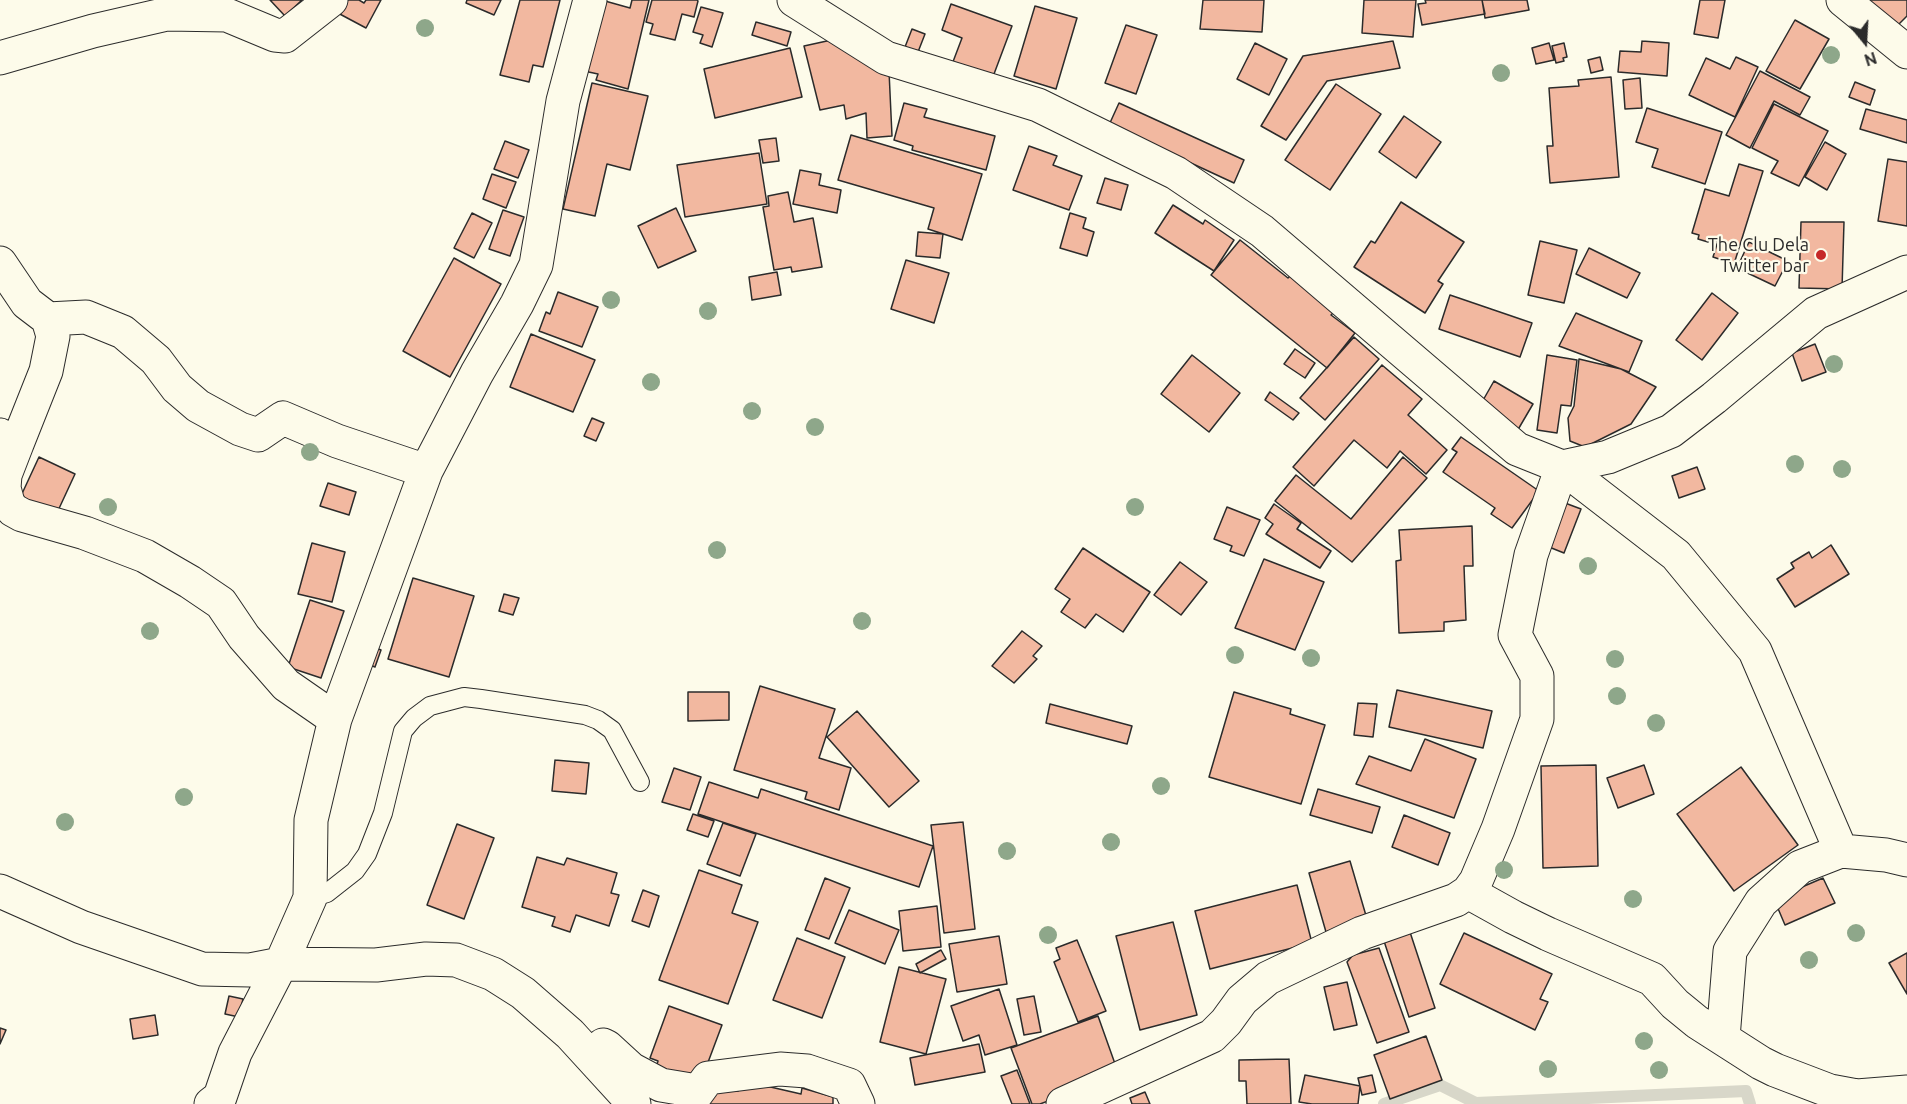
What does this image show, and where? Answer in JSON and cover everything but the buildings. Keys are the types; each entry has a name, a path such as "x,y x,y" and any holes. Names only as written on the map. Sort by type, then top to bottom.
{"street":[{"path":"0,58 93,31 167,14 227,15 275,35 285,36 331,0"},
{"path":"211,1104 220,1096 235,1053 281,964 310,898 312,820 335,719 426,471 536,265 563,101 590,0"},
{"path":"794,0 885,58 1038,105 1176,173 1262,231 1517,449 1562,467 1676,555 1755,651 1841,851"},
{"path":"1843,0 1907,52"},
{"path":"0,263 27,303 48,319 53,336 46,371 8,439 4,488 8,503 13,510 22,515 85,533 145,556 190,582 221,603 244,637 286,685 335,719"},
{"path":"1562,467 1608,457 1671,431 1816,313 1907,272"},
{"path":"48,319 86,317 123,332 156,360 177,388 198,406 240,429 258,435 283,418 337,441 426,471"},
{"path":"1063,1104 1212,1036 1242,1000 1268,978 1362,933 1456,900 1468,892 1476,881 1498,829 1537,719 1537,676 1515,636 1532,555 1562,467"},
{"path":"1723,1038 1730,951 1761,902 1800,867 1841,851 1886,855 1907,860"},
{"path":"0,891 81,927 202,969 250,970 281,964 376,965 426,959 456,960 494,974 523,993 570,1034 634,1104"},
{"path":"1468,892 1548,934 1652,979 1675,1004 1697,1022 1761,1063 1830,1091 1857,1096 1907,1092"},
{"path":"570,1034 607,1047 631,1069 660,1085 697,1093 708,1078 780,1069 807,1071 849,1085 858,1104"}],"lane":[{"path":"310,898 327,893 355,871 367,854 383,813 403,731 414,718 430,706 472,698 585,715 598,720 612,730 640,782"}],"waterway":[{"path":"1384,1104 1440,1085 1476,1103 1746,1091 1750,1104"}],"place":[{"name":"The Clu Dela Twitter bar","path":"1821,255"}]}
